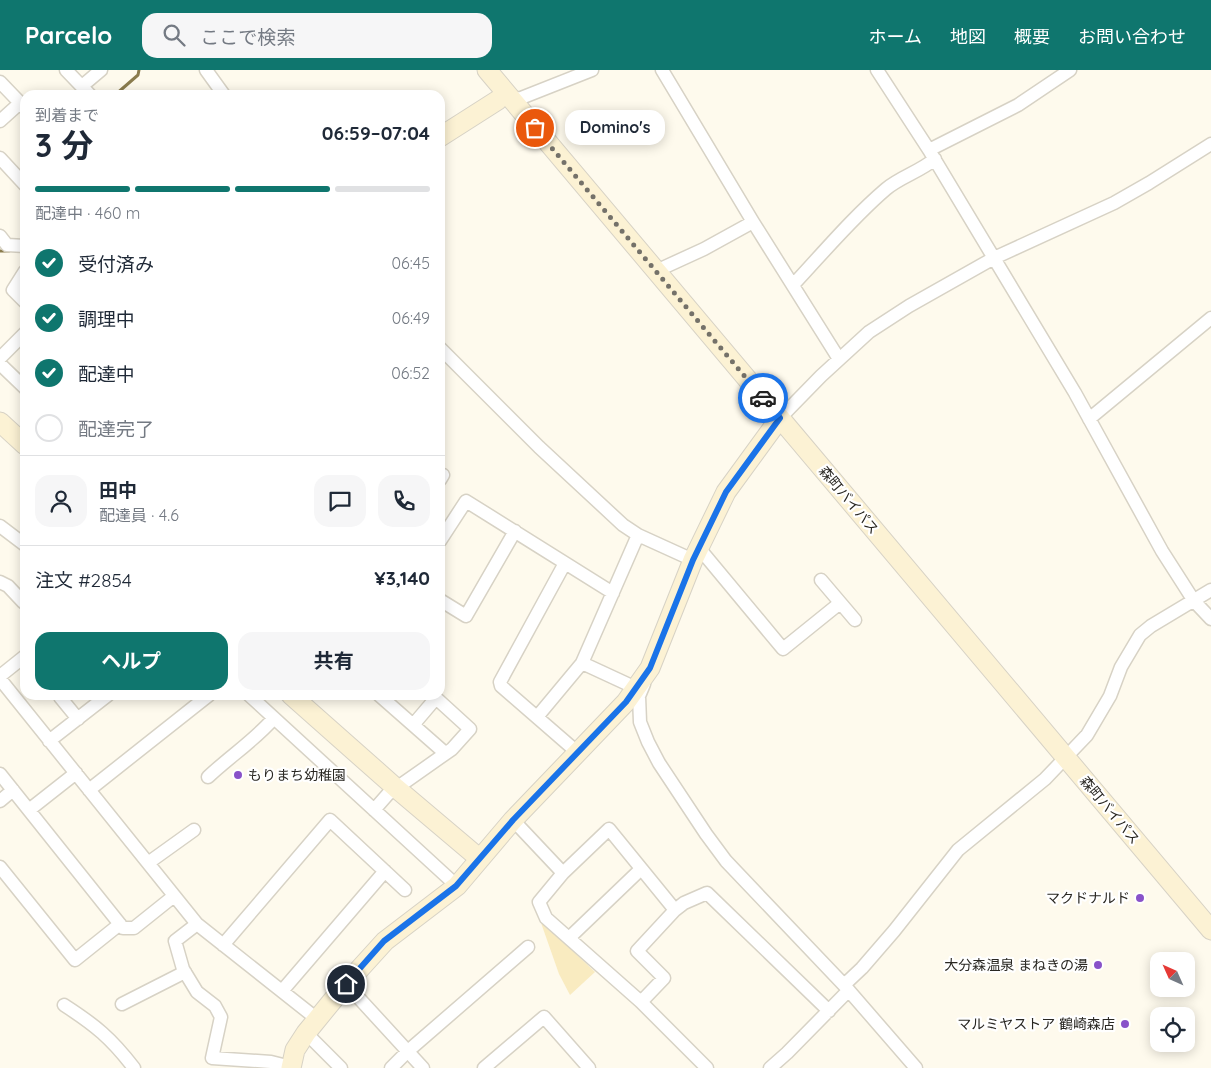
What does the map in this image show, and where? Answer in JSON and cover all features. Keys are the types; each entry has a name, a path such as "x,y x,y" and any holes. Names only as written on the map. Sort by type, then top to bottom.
{"street":[{"path":"66,70 85,90"},
{"path":"87,90 101,70"},
{"path":"206,70 220,90"},
{"name":"森町バイパス","path":"487,70 505,99 656,271 1211,930"},
{"path":"445,134 505,99 520,98 592,70"},
{"path":"662,70 792,286 839,359"},
{"path":"877,70 932,154 1089,418 1162,551 1194,601 1211,619"},
{"path":"792,286 864,208 888,188 925,168 932,154 1018,105 1070,70"},
{"path":"0,82 20,103"},
{"path":"0,121 20,108"},
{"path":"910,1066 846,988 726,862 659,763 640,722 639,696 696,554 726,492 780,418 839,359 869,332 909,306 994,258 1114,203 1211,144"},
{"path":"0,158 20,180"},
{"path":"656,271 704,249 753,222"},
{"path":"0,236 7,245 20,246"},
{"path":"20,279 13,290 20,297"},
{"path":"1089,418 1211,318"},
{"path":"0,358 20,338"},
{"path":"445,353 605,510 623,525 638,535 696,554 783,649 840,603"},
{"path":"0,364 20,383"},
{"path":"0,422 20,440"},
{"path":"445,533 466,501 613,593"},
{"path":"0,526 20,541"},
{"path":"445,603 466,616 514,531"},
{"path":"537,717 582,664 638,535"},
{"path":"565,563 500,682 501,686 578,752"},
{"path":"821,580 855,620"},
{"path":"0,582 8,586 20,599"},
{"path":"770,1068 829,1011 958,850 1045,780 1087,735 1110,696 1121,667 1140,635 1151,626 1211,590"},
{"path":"20,660 0,678 49,741 197,924 282,991 312,1026 341,1068"},
{"path":"582,664 636,688"},
{"path":"197,924 175,940 184,972 196,992 214,1006 221,1017 212,1058 271,1062 291,1068 295,1050 312,1026 384,941 456,886 513,820 626,702 650,668"},
{"path":"63,700 78,718"},
{"path":"49,741 101,700"},
{"path":"89,790 203,700"},
{"path":"254,700 456,886"},
{"path":"297,700 480,859"},
{"path":"385,700 445,753"},
{"path":"413,725 434,700"},
{"path":"374,810 388,794 452,749 470,729 438,700"},
{"path":"208,777 227,759 264,730 274,718"},
{"path":"29,810 76,773"},
{"path":"0,774 123,928 134,928 174,896"},
{"path":"0,801 13,790"},
{"path":"222,945 330,820 404,890"},
{"path":"513,820 563,873"},
{"path":"674,910 609,829 563,873 540,902 546,918 641,1002 707,1068"},
{"path":"148,864 194,830"},
{"path":"0,867 75,960 120,924"},
{"path":"569,938 641,869"},
{"path":"282,991 385,871"},
{"path":"641,1002 664,978 637,950 674,910 684,903 708,893 829,1011"},
{"path":"391,1068 528,947"},
{"path":"122,1004 184,972"},
{"path":"346,984 423,1068"},
{"path":"64,1005 92,1023 116,1044 134,1068"},
{"path":"484,1068 544,1017 584,1066"}],"shaded area":[{"path":"540,920 595,972 570,995 559,974"}],"waterway":[{"path":"121,90 138,75 139,70"},
{"path":"0,251 9,251"}],"way so far":[{"path":"535,128 763,398"}],"place":[{"name":"Domino's","path":"535,128"},
{"name":"もりまち幼稚園","path":"238,775"},
{"name":"マクドナルド","path":"1140,898"},
{"name":"大分森温泉 まねきの湯","path":"1098,965"},
{"name":"マルミヤストア 鶴崎森店","path":"1125,1024"}],"route":[{"path":"346,984 384,941 456,886 513,820 626,702 650,668 693,560 726,492 780,418 763,398"}]}
